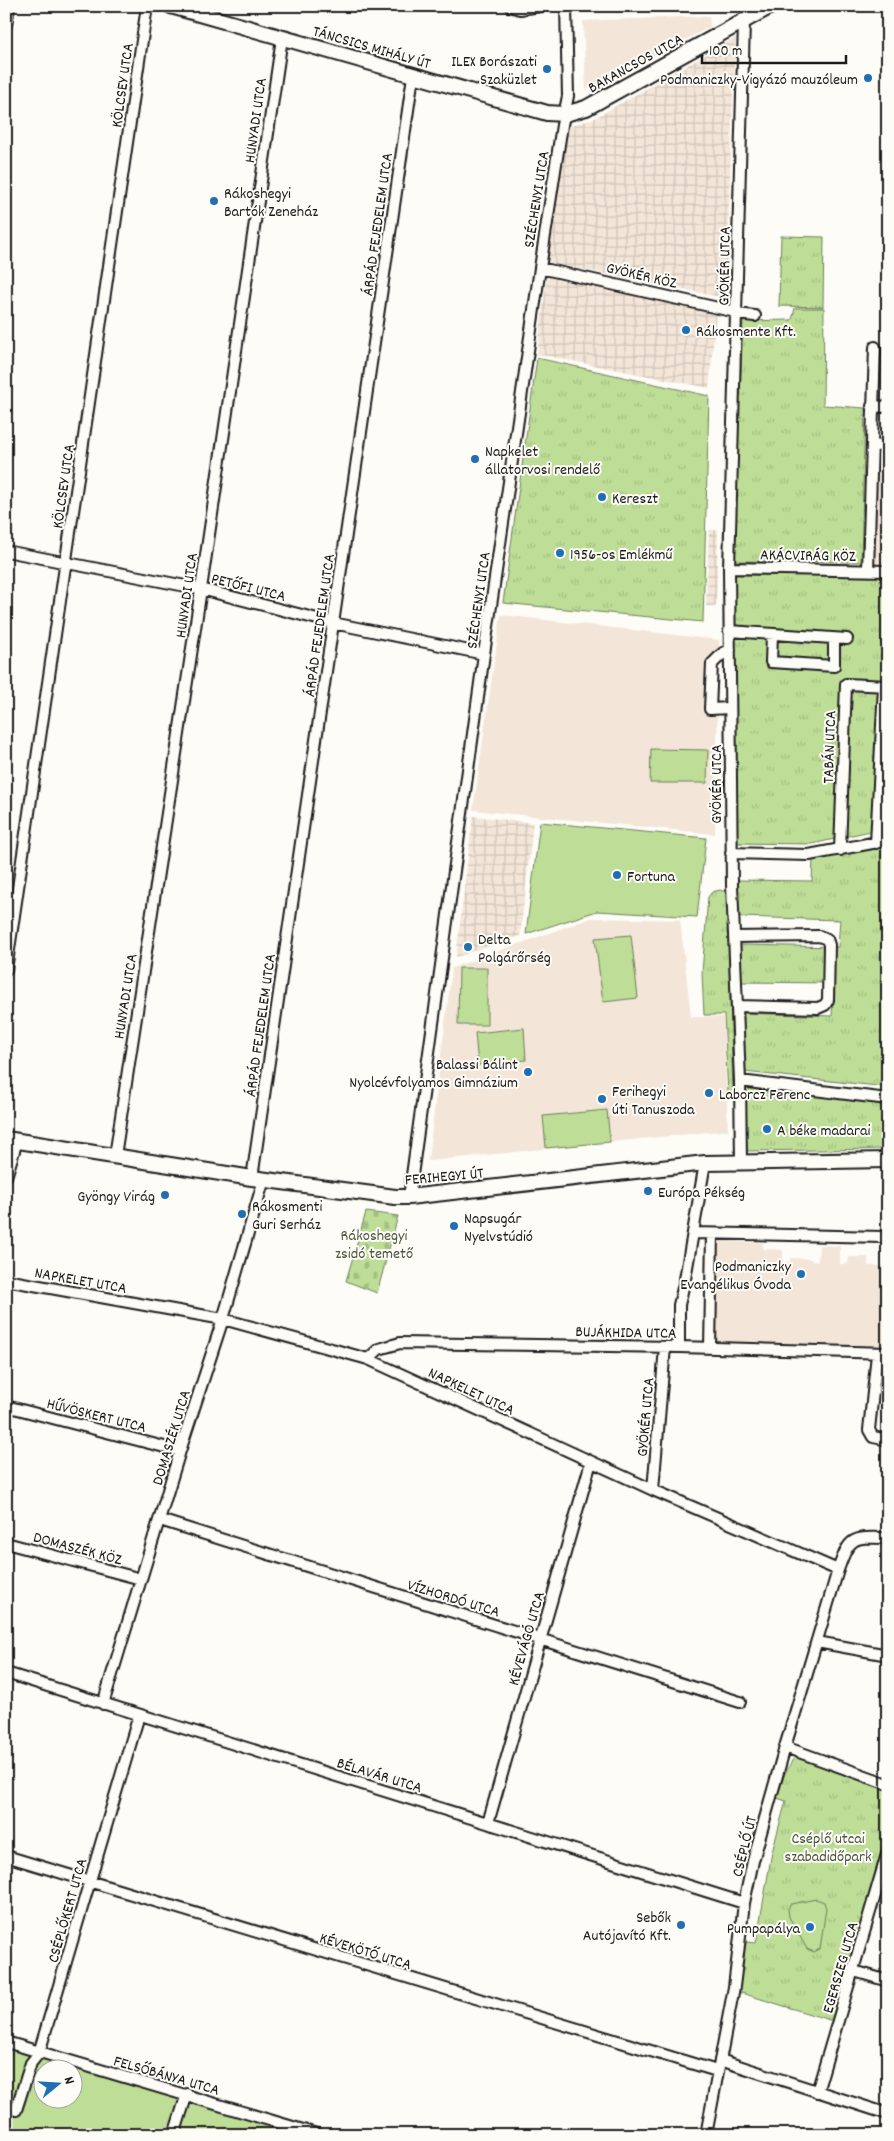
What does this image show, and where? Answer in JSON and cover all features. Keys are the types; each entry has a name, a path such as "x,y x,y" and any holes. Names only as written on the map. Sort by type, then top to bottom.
{"main road":[{"name":"TÁNCSICS MIHÁLY ÚT","path":"171,6 547,113 565,114"},
{"name":"BAKANCSOS UTCA","path":"565,114 586,108 772,6"},
{"name":"FERIHEGYI ÚT","path":"12,1140 258,1179 363,1194 409,1198 741,1161 888,1160"}],"street":[{"path":"6,25 9,6"},
{"name":"KÖLCSEY UTCA","path":"6,970 147,6"},
{"path":"510,6 520,9 541,6"},
{"name":"SZÉCHENYI UTCA","path":"409,1198 484,654 540,268 568,96 566,6"},
{"name":"GYÖKÉR UTCA","path":"741,1161 740,1081 731,853 729,568 744,22"},
{"name":"HUNYADI UTCA","path":"115,1156 282,38"},
{"name":"ÁRPÁD FEJEDELEM UTCA","path":"258,1179 334,623 413,76"},
{"name":"GYÖKÉR KÖZ","path":"540,268 755,316"},
{"path":"868,570 875,347"},
{"path":"872,406 888,407"},
{"path":"872,445 888,446"},
{"name":"PETŐFI UTCA","path":"6,551 201,589 334,623 484,654"},
{"name":"AKÁCVIRÁG KÖZ","path":"729,568 888,571"},
{"path":"729,631 847,639"},
{"path":"772,635 772,662 834,666 834,639"},
{"path":"730,650 712,664 710,708 730,708"},
{"name":"TABÁN UTCA","path":"840,850 846,684 886,686 876,842"},
{"path":"731,853 809,855 888,840"},
{"path":"734,937 819,936 827,939 829,945 828,1000 825,1005 818,1008 737,1006"},
{"path":"740,1081 888,1099"},
{"path":"6,1177 12,1140"},
{"path":"679,1347 679,1305 705,1164"},
{"name":"DOMASZÉK UTCA","path":"103,1704 180,1451 223,1319 258,1179"},
{"path":"693,1233 883,1237 888,1235"},
{"path":"710,1348 712,1234"},
{"name":"NAPKELET UTCA","path":"6,1280 223,1319 368,1358 653,1490 838,1570"},
{"name":"BUJÁKHIDA UTCA","path":"368,1358 379,1349 400,1343 679,1347 888,1353"},
{"name":"GYÖKÉR UTCA","path":"653,1490 665,1347"},
{"path":"877,1354 869,1430 873,1437 888,1440"},
{"name":"HŰVÖSKERT UTCA","path":"6,1406 180,1451"},
{"name":"KÉVEVÁGÓ UTCA","path":"488,1823 591,1462"},
{"name":"VÍZHORDÓ UTCA","path":"160,1520 740,1702"},
{"path":"838,1570 846,1547 853,1540 862,1537 888,1538"},
{"name":"DOMASZÉK KÖZ","path":"6,1543 141,1579"},
{"name":"CSÉPLŐ ÚT","path":"706,2135 734,1987 744,1903 753,1861 838,1570"},
{"path":"817,1642 888,1656"},
{"name":"BÉLAVÁR UTCA","path":"6,1673 744,1903"},
{"name":"CSÉPLŐKERT UTCA","path":"16,2110 31,2062 40,2053 139,1715"},
{"path":"785,1747 888,1784"},
{"name":"EGERSZEG UTCA","path":"816,2092 854,1971 888,1851"},
{"name":"KÉVEKÖTŐ UTCA","path":"6,1856 90,1883 717,2071"},
{"path":"854,1971 888,1981"},
{"name":"FELSŐBÁNYA UTCA","path":"6,2042 187,2094 320,2135"},
{"path":"720,2060 888,2114"},
{"path":"174,2135 187,2094"}],"shaded area":[{"path":"709,16 710,27 586,90 583,21"},
{"path":"735,38 726,298 546,262 568,127 595,118"},
{"path":"547,277 716,313 709,388 537,354"},
{"path":"877,450 888,450 888,566 873,565"},
{"path":"709,530 718,530 716,606 706,606"},
{"path":"501,615 719,640 715,834 473,810"},
{"path":"473,816 533,823 520,936 456,957"},
{"name":"Balassi Bálint Nyolcévfolyamos Gimnázium","path":"591,918 680,920 691,1017 723,1017 728,1130 428,1161 452,968"},
{"path":"718,1241 763,1243 763,1249 783,1250 783,1262 790,1262 790,1258 811,1259 818,1262 819,1245 840,1246 840,1264 848,1264 849,1257 868,1257 868,1266 886,1266 888,1348 715,1343"}],"green space":[{"path":"781,236 824,237 823,307 779,306"},
{"path":"795,308 824,308 823,405 865,408 861,562 733,561 743,321 792,320"},
{"path":"537,358 709,396 703,622 503,603"},
{"path":"734,575 888,576 888,827 812,844 737,843"},
{"path":"651,749 708,750 707,783 650,783"},
{"name":"Fortuna","path":"540,822 706,838 697,917 597,911 526,934"},
{"path":"888,847 888,1087 744,1072 743,1013 832,1016 834,983 740,982 739,945 838,947 840,920 739,917 737,880 812,881 813,859"},
{"path":"720,890 726,892 727,898 733,1094 728,1094 724,1015 704,1015 702,973 708,897 712,892"},
{"path":"631,935 638,998 603,1002 595,938"},
{"path":"459,968 487,968 487,1025 458,1025"},
{"path":"524,1028 526,1060 478,1065 475,1033"},
{"path":"744,1087 888,1104 888,1149 746,1151"},
{"path":"607,1110 610,1142 546,1148 543,1116"},
{"name":"Rákoshegyi zsidó temető","path":"366,1212 398,1216 377,1293 346,1281"},
{"name":"Cséplő utcai szabadidőpark","path":"795,1756 888,1790 888,1816 881,1851 833,2021 738,1992 746,1942 756,1943 772,1852 786,1801 777,1798 785,1773"},
{"name":"Pumpapálya","path":"816,1899 824,1902 826,1908 820,1949 814,1952 807,1949 789,1917 788,1909 791,1904"},
{"path":"6,2042 60,2058 32,2058 32,2108 82,2108 82,2065 320,2135 6,2135"}],"place":[{"name":"ILEX Borászati Szaküzlet","path":"547,69"},
{"name":"Podmaniczky-Vigyázó mauzóleum","path":"868,78"},
{"name":"Rákoshegyi Bartók Zeneház","path":"214,201"},
{"name":"Rákosmente Kft.","path":"686,330"},
{"name":"Napkelet állatorvosi rendelő","path":"475,459"},
{"name":"Kereszt","path":"602,497"},
{"name":"1956-os Emlékmű","path":"560,553"},
{"name":"Fortuna","path":"617,875"},
{"name":"Delta Polgárőrség","path":"468,947"},
{"name":"Balassi Bálint Nyolcévfolyamos Gimnázium","path":"528,1072"},
{"name":"Laborcz Ferenc","path":"709,1093"},
{"name":"Ferihegyi úti Tanuszoda","path":"602,1099"},
{"name":"A béke madarai","path":"767,1129"},
{"name":"Európa Pékség","path":"648,1191"},
{"name":"Gyöngy Virág","path":"165,1195"},
{"name":"Rákosmenti Guri Serház","path":"242,1214"},
{"name":"Napsugár Nyelvstúdió","path":"454,1226"},
{"name":"Podmaniczky Evangélikus Óvoda","path":"801,1274"},
{"name":"Sebők Autójavító Kft.","path":"681,1925"},
{"name":"Pumpapálya","path":"810,1927"}]}
